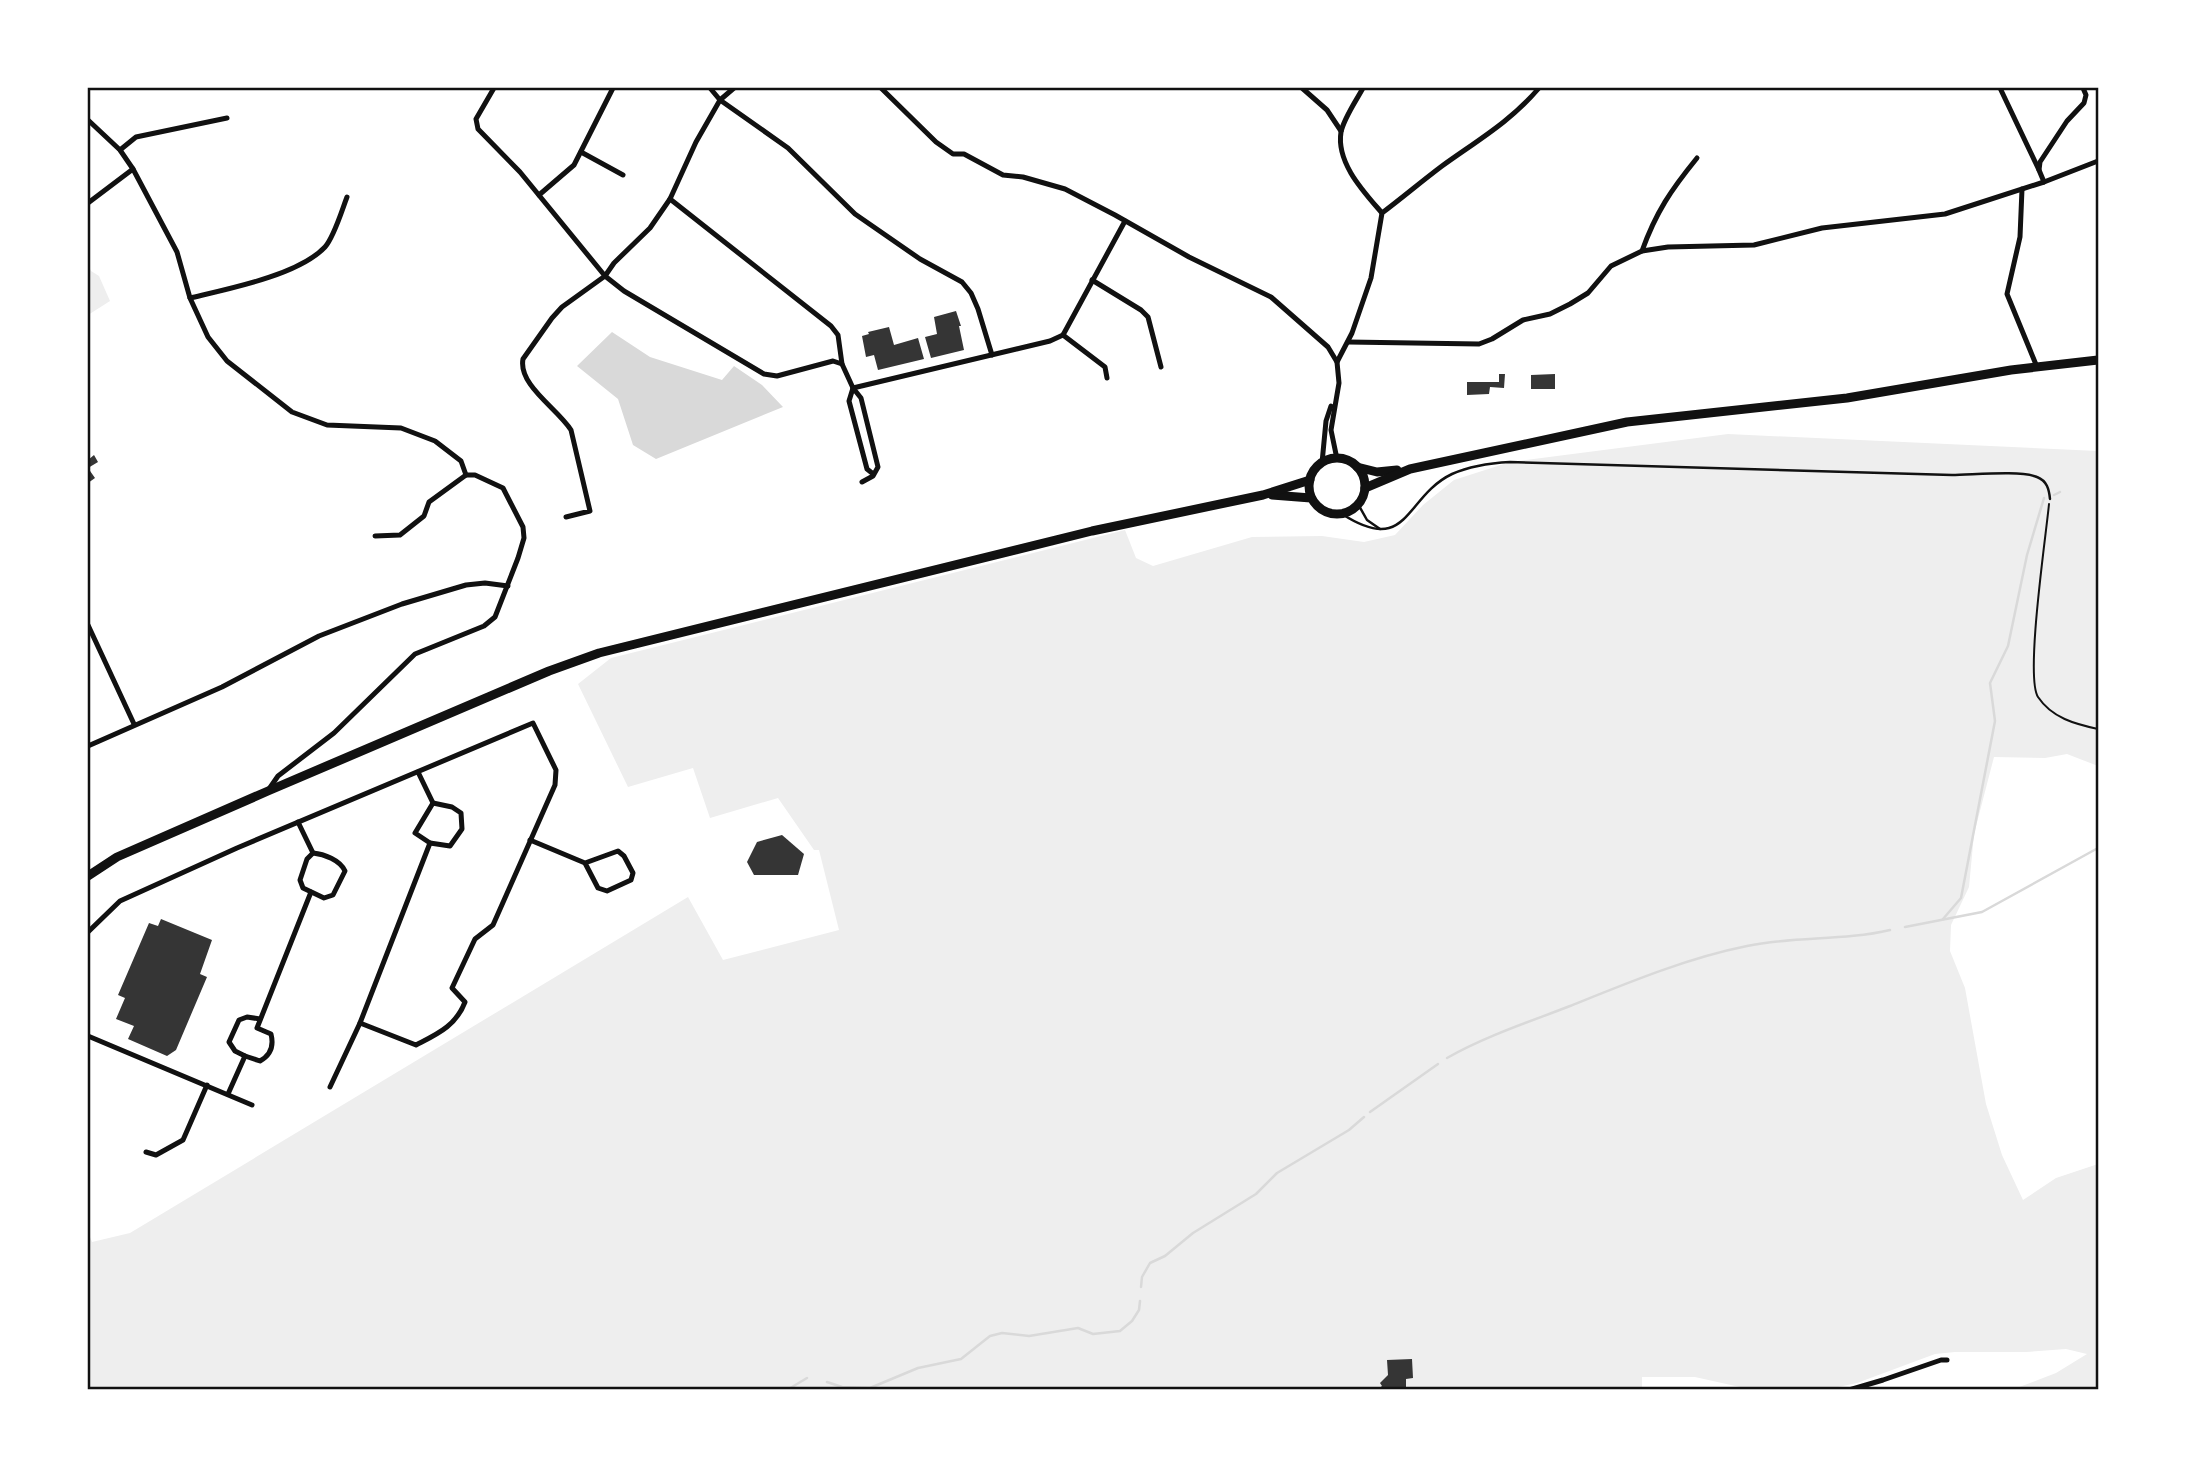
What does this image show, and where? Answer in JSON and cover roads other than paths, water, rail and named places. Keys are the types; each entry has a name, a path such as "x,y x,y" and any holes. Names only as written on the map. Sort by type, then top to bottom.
{"main road":[{"path":"1311,498 1310,480 1316,468 1322,463 1337,459 1377,472 1410,469 1627,422 1847,398 2037,367 2098,360"},
{"path":"1263,495 1311,498 1324,511 1342,514 1358,504 1364,488 1364,481 1357,467"},
{"path":"1364,488 1410,469"},
{"path":"88,876 117,857 268,791 549,671 599,653 1091,531 1263,495 1310,480"}],"street":[{"path":"494,88 476,119 478,128 539,195 605,276 624,291 764,374 777,376 834,361 842,364"},
{"path":"539,195 565,174 581,152 612,88"},
{"path":"710,88 720,100 788,148 855,214 881,234 962,282 971,293 978,309 992,355"},
{"path":"566,517 590,511 571,430 526,380 523,359 562,307 605,276 614,263 650,228 670,199 696,142 720,100 734,88"},
{"path":"881,88 936,142 953,154 964,154 1003,176 1023,177 1065,189 1189,257 1271,297 1328,347 1337,362 1339,383 1326,421 1322,463"},
{"path":"1303,88 1327,110 1341,131"},
{"path":"1363,88 1341,131 1342,155 1359,185 1382,214"},
{"path":"1337,362 1348,342 1371,278 1382,214 1441,167 1499,128 1524,106 1539,88"},
{"path":"2000,88 2044,182"},
{"path":"2039,170 2049,145 2084,103 2086,95 2083,88"},
{"path":"120,150 136,137 227,118"},
{"path":"88,120 120,150 133,169 177,253 190,298 208,337 228,361 292,412 327,425 401,428 435,441 461,461 466,475"},
{"path":"581,152 623,175"},
{"path":"1642,251 1664,201 1697,158"},
{"path":"1348,342 1479,344 1492,340 1523,320 1550,314 1570,304 1588,293 1611,266 1642,251 1668,247 1754,245 1822,228 1945,214 2044,182 2098,161"},
{"path":"89,199 133,169"},
{"path":"2022,189 2020,237 2007,293 2037,367"},
{"path":"190,298 255,281 305,263 327,246 347,197"},
{"path":"670,199 831,326 838,335 842,364 853,388 861,398 878,467 873,476 862,482"},
{"path":"853,388 1049,341 1063,335 1125,221"},
{"path":"1093,281 1148,317 1161,367"},
{"path":"1063,335 1105,367 1107,378"},
{"path":"853,388 849,401 867,469 873,473"},
{"path":"1335,397 1331,430 1337,459"},
{"path":"268,791 278,776 334,733 415,654 484,626 495,617 524,538 523,527 503,488 483,478 466,475 429,502 424,516 400,535 375,536"},
{"path":"88,746 222,687 319,636 402,604 467,585 485,583 508,586"},
{"path":"88,625 134,724"},
{"path":"88,932 120,901 533,723 556,770 555,785 493,925 475,939 452,988 465,1002 461,1014 446,1029 416,1045 360,1023"},
{"path":"418,772 433,803"},
{"path":"433,803 452,807 461,813 462,829 450,846 430,843 415,834 433,803"},
{"path":"298,822 313,853"},
{"path":"530,840 586,863 598,888 607,891 631,880 633,873 624,856 618,851 586,863"},
{"path":"330,1087 360,1023 430,843"},
{"path":"313,853 342,864 345,871 333,895 324,898 303,888 300,880 307,859 313,853"},
{"path":"260,1019 247,1017 239,1020 229,1042 235,1051 260,1061 267,1057 273,1045 271,1034 257,1028 311,892"},
{"path":"88,1036 252,1105"},
{"path":"228,1094 245,1056"},
{"path":"146,1152 156,1155 183,1140 207,1085"},
{"path":"1849,1390 1947,1360"}],"lane":[{"path":"1342,514 1362,527 1380,529 1400,522 1435,485 1452,474 1490,464 1510,463 2021,475 2035,476 2044,481 2049,489 2050,499"},
{"path":"1358,504 1367,520 1380,529"}],"waterway":[{"path":"2054,495 2060,492"},
{"path":"1943,919 1961,898 1995,721 1990,683 2008,646 2027,555 2044,498"},
{"path":"1905,927 1982,912 2098,848"},
{"path":"1447,1058 1508,1030 1702,957 1765,943 1855,936 1890,930"},
{"path":"1370,1112 1438,1064"},
{"path":"1141,1287 1142,1277 1150,1263 1165,1256 1193,1233 1256,1194 1277,1173 1349,1130 1364,1117"},
{"path":"827,1382 842,1387 870,1388 918,1368 961,1359 990,1336 1002,1333 1029,1336 1078,1328 1093,1334 1120,1331 1132,1321 1139,1310 1140,1301"},
{"path":"787,1390 807,1378"}]}
